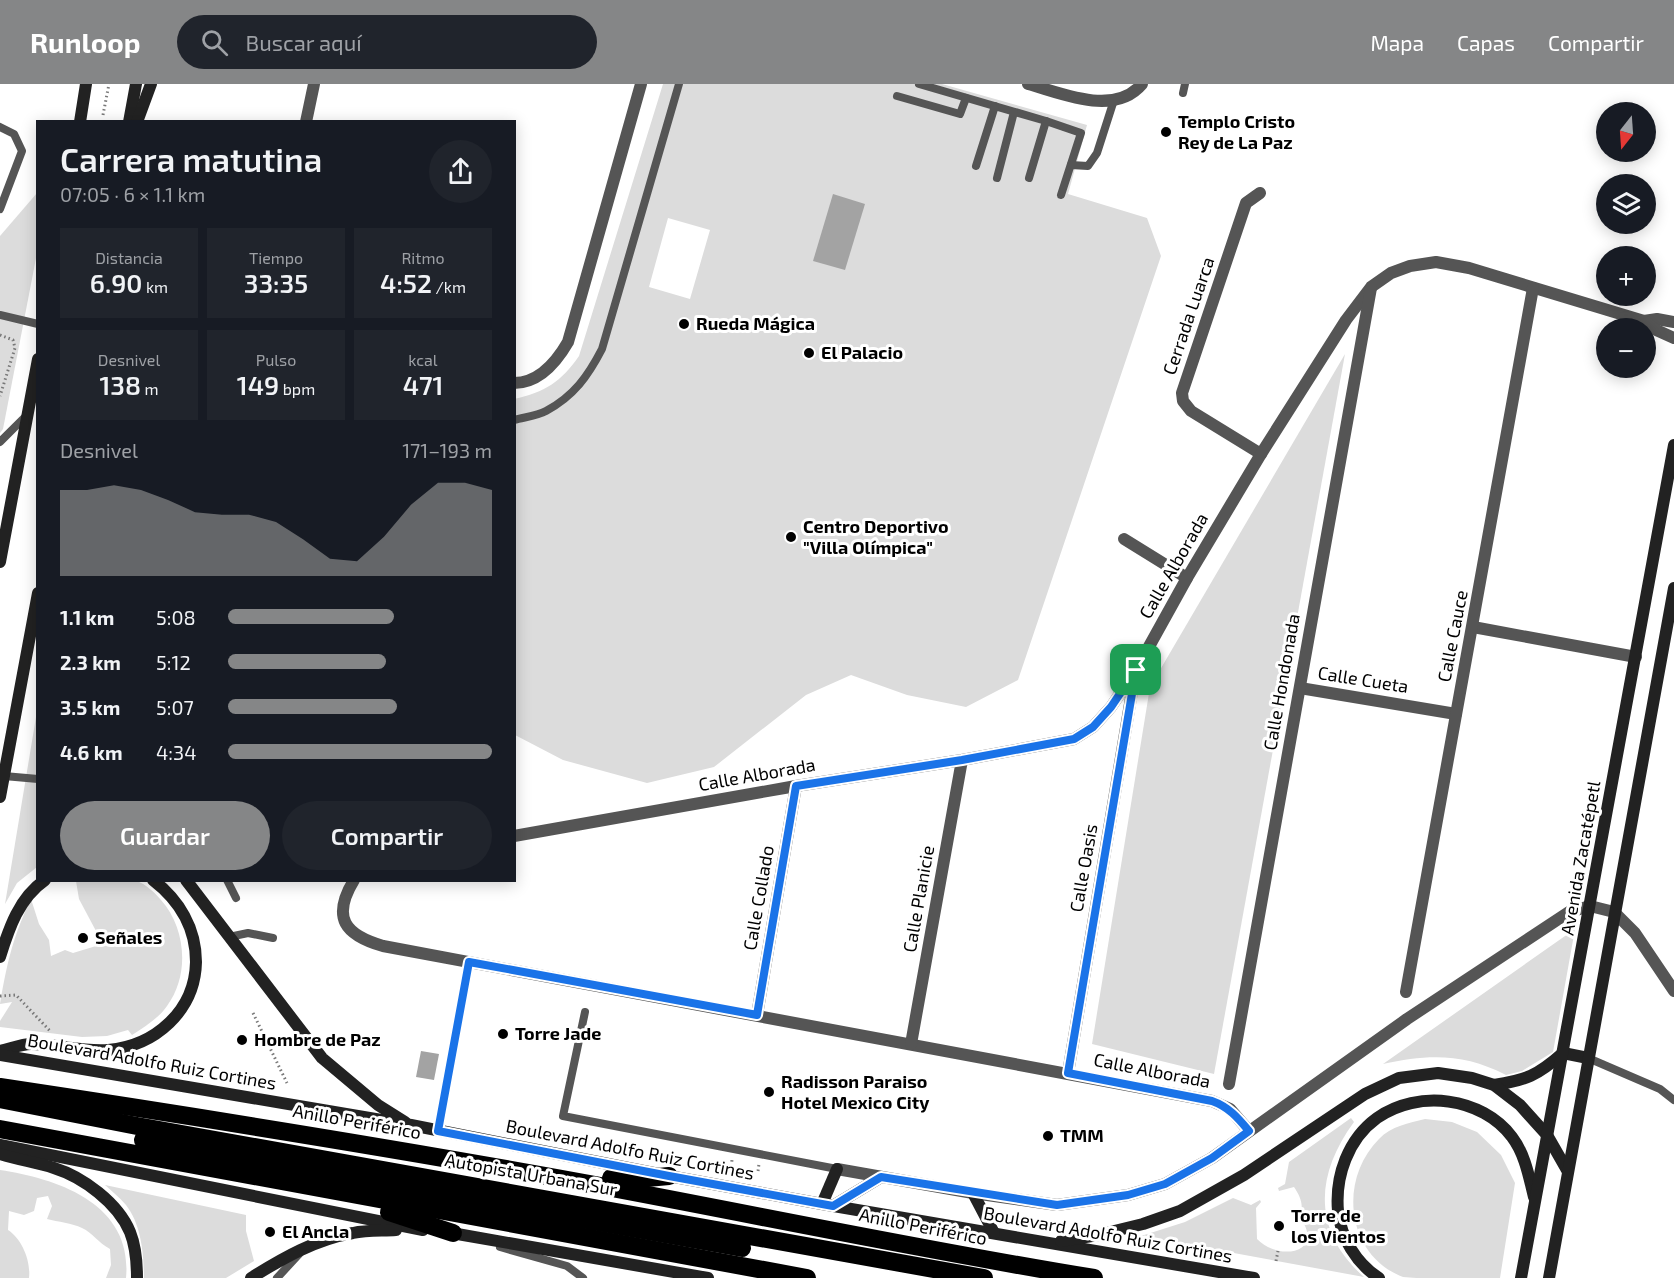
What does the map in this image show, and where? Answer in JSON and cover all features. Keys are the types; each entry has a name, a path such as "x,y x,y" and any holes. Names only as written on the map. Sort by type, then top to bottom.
{"highway":[{"name":"Anillo Periférico","path":"0,1087 254,1125 1094,1278"},
{"name":"Autopista Urbana Sur","path":"0,1099 137,1126 984,1278"},
{"name":"Autopista Urbana Sur","path":"0,1111 140,1139 913,1278"},
{"path":"0,1129 807,1278"},
{"path":"201,1167 372,1207 423,1221 453,1233"},
{"path":"516,1172 537,1169 625,1180 669,1176"}],"main road":[{"path":"80,120 86,84"},
{"path":"129,120 135,84"},
{"path":"138,120 151,84"},
{"path":"0,562 36,369"},
{"name":"Avenida Zacatépetl","path":"1521,1278 1674,445"},
{"path":"1549,1278 1587,1058 1674,588"},
{"path":"0,797 36,600"},
{"path":"0,957 16,914 33,890 43,882"},
{"path":"0,1053 28,1044 92,1051 129,1047 154,1035 175,1019 191,988 196,966 195,946 188,924 177,904 155,882"},
{"path":"188,882 322,1058 378,1105 411,1125"},
{"name":"Boulevard Adolfo Ruiz Cortines","path":"0,1053 411,1125 827,1205 1254,1278"},
{"path":"1494,1085 1523,1080 1547,1068 1563,1053 1587,1058"},
{"path":"1050,1243 1125,1229 1180,1211 1244,1175 1365,1094 1399,1078 1438,1073 1472,1078 1494,1085 1520,1105 1547,1136 1567,1170"},
{"path":"1380,1278 1357,1258 1346,1240 1339,1217 1338,1188 1351,1147 1368,1126 1386,1113 1404,1106 1441,1101 1471,1106 1489,1115 1505,1129 1518,1146 1535,1201"},
{"path":"0,1145 414,1229 453,1233 646,1273 708,1278"},
{"path":"0,1154 61,1170 102,1196 121,1216 131,1234 137,1264 137,1278"},
{"path":"827,1205 837,1169"},
{"path":"827,1205 881,1177"},
{"path":"973,1193 994,1233"},
{"path":"251,1278 306,1247 328,1239 354,1232 414,1229"}],"street":[{"path":"306,120 314,84"},
{"path":"516,383 542,374 560,356 568,342 641,84"},
{"path":"1028,84 1085,99 1107,102 1130,94 1142,84"},
{"name":"Cerrada Luarca","path":"1260,193 1246,203 1182,393 1183,401 1191,411 1261,454"},
{"name":"Calle Alborada","path":"516,837 1074,739 1093,727 1111,707 1136,670 1187,578 1261,454 1346,320 1371,287 1391,273 1410,266 1436,262 1469,268 1634,318"},
{"name":"Calle Hondonada","path":"1229,1084 1371,287"},
{"name":"Calle Cauce","path":"1406,992 1533,288"},
{"name":"Calle Alborada","path":"1656,319 1674,322"},
{"name":"Calle Alborada","path":"1656,330 1674,338"},
{"path":"1124,539 1187,578"},
{"path":"1473,627 1636,657"},
{"name":"Calle Oasis","path":"1068,1073 1136,670"},
{"name":"Calle Cueta","path":"1300,688 1456,714"},
{"name":"Calle Planicie","path":"911,1044 962,760"},
{"name":"Calle Collado","path":"757,1015 796,786"},
{"name":"Calle Alborada","path":"353,882 342,907 344,922 353,933 383,946 1212,1101 1230,1109 1249,1131"},
{"path":"837,1169 1057,1205 1128,1195 1165,1184 1212,1158 1407,1019 1569,912 1590,906 1614,912 1635,933 1674,991"}],"lane":[{"path":"516,419 545,412 574,392 589,374 602,349 679,84"},
{"path":"919,84 1081,133 1060,195"},
{"path":"897,96 960,114 966,98"},
{"path":"1071,165 1088,166 1097,153 1114,100"},
{"path":"976,166 995,106"},
{"path":"997,178 1014,112"},
{"path":"1029,178 1046,121"},
{"path":"0,127 15,134 22,151 0,209"},
{"path":"0,315 36,324"},
{"path":"0,442 27,415"},
{"path":"4,776 36,779"},
{"path":"228,882 236,898"},
{"path":"229,937 248,933 273,938"},
{"path":"438,1131 469,962"},
{"path":"585,1012 563,1116 837,1169"},
{"path":"1587,1058 1660,1089 1674,1100"},
{"path":"453,1233 567,1266 583,1278"},
{"path":"277,1278 306,1247"}],"path":[{"path":"103,115 109,84"},
{"path":"0,335 13,340 15,348 0,396"},
{"path":"0,996 16,995 51,1033 51,1038"},
{"path":"253,1013 287,1083"},
{"path":"759,1164 759,1171"},
{"path":"1276,1261 1278,1251"}],"shaded area":[{"name":"Centro Deportivo \"Villa Olímpica\"","path":"663,84 942,84 1087,125 1068,194 1147,218 1161,256 1018,680 966,707 907,695 851,675 806,695 714,767 647,783 563,760 516,736 516,398 551,385 566,373 579,356","holes":["668,218 710,230 690,299 649,287"]},
{"path":"36,194 36,258 3,429 0,433 0,236"},
{"path":"833,194 865,204 845,270 813,261"},
{"path":"1345,354 1214,1074 1092,1044 1150,687"},
{"path":"36,717 36,868 17,883 5,904"},
{"path":"76,882 138,882 161,900 176,924 182,952 179,980 167,1006 151,1022 132,1035 128,1030 107,1036 82,1037 0,1027 0,1021 12,1002 0,1004 8,963 15,938 31,899 39,924 49,940 51,956 65,950 73,953 96,946 96,931 79,899"},
{"path":"1575,929 1553,1052 1522,1071 1506,1075 1475,1063 1446,1057 1415,1058 1383,1064"},
{"path":"421,1051 439,1054 434,1080 416,1077"},
{"path":"1351,1118 1354,1122 1332,1162 1326,1182 1325,1202 1328,1222 1335,1241 1347,1259 1364,1277 1141,1236 1185,1222 1233,1198 1251,1205 1260,1200 1256,1208 1257,1239 1277,1250 1287,1252 1297,1250 1304,1246 1307,1238 1306,1229 1299,1216 1302,1209 1301,1201 1294,1187 1279,1191 1278,1188 1285,1184 1289,1162"},
{"path":"1425,1119 1452,1122 1477,1132 1501,1155 1515,1183 1500,1278 1403,1277 1384,1266 1369,1252 1360,1234 1354,1215 1354,1195 1357,1175 1366,1156 1379,1139 1389,1131"},
{"path":"0,1170 46,1180 68,1189 88,1200 105,1214 118,1231 125,1252 126,1278 106,1278 111,1265 110,1249 89,1232 74,1225 47,1219 52,1206 48,1196 37,1198 34,1211 24,1215 9,1211 8,1230 25,1251 29,1265 29,1278 0,1278"},
{"path":"105,1185 246,1215 246,1231 254,1261 226,1278 144,1278 142,1249 135,1221 126,1205"}],"place":[{"name":"Templo Cristo Rey de La Paz","path":"1166,132"},
{"name":"Rueda Mágica","path":"684,324"},
{"name":"El Palacio","path":"809,353"},
{"name":"Centro Deportivo \"Villa Olímpica\"","path":"791,537"},
{"name":"Señales","path":"83,938"},
{"name":"Torre Jade","path":"503,1034"},
{"name":"Hombre de Paz","path":"242,1040"},
{"name":"Radisson Paraiso Hotel Mexico City","path":"769,1092"},
{"name":"TMM","path":"1048,1136"},
{"name":"Torre de los Vientos","path":"1279,1226"},
{"name":"El Ancla","path":"270,1232"}],"route":[{"path":"1136,670 1068,1073 1212,1101 1230,1109 1249,1131 1212,1158 1165,1184 1128,1195 1057,1205 881,1177 833,1206 438,1131 469,962 757,1015 796,786 962,760 1074,739 1093,727 1111,707 1136,670"}]}
